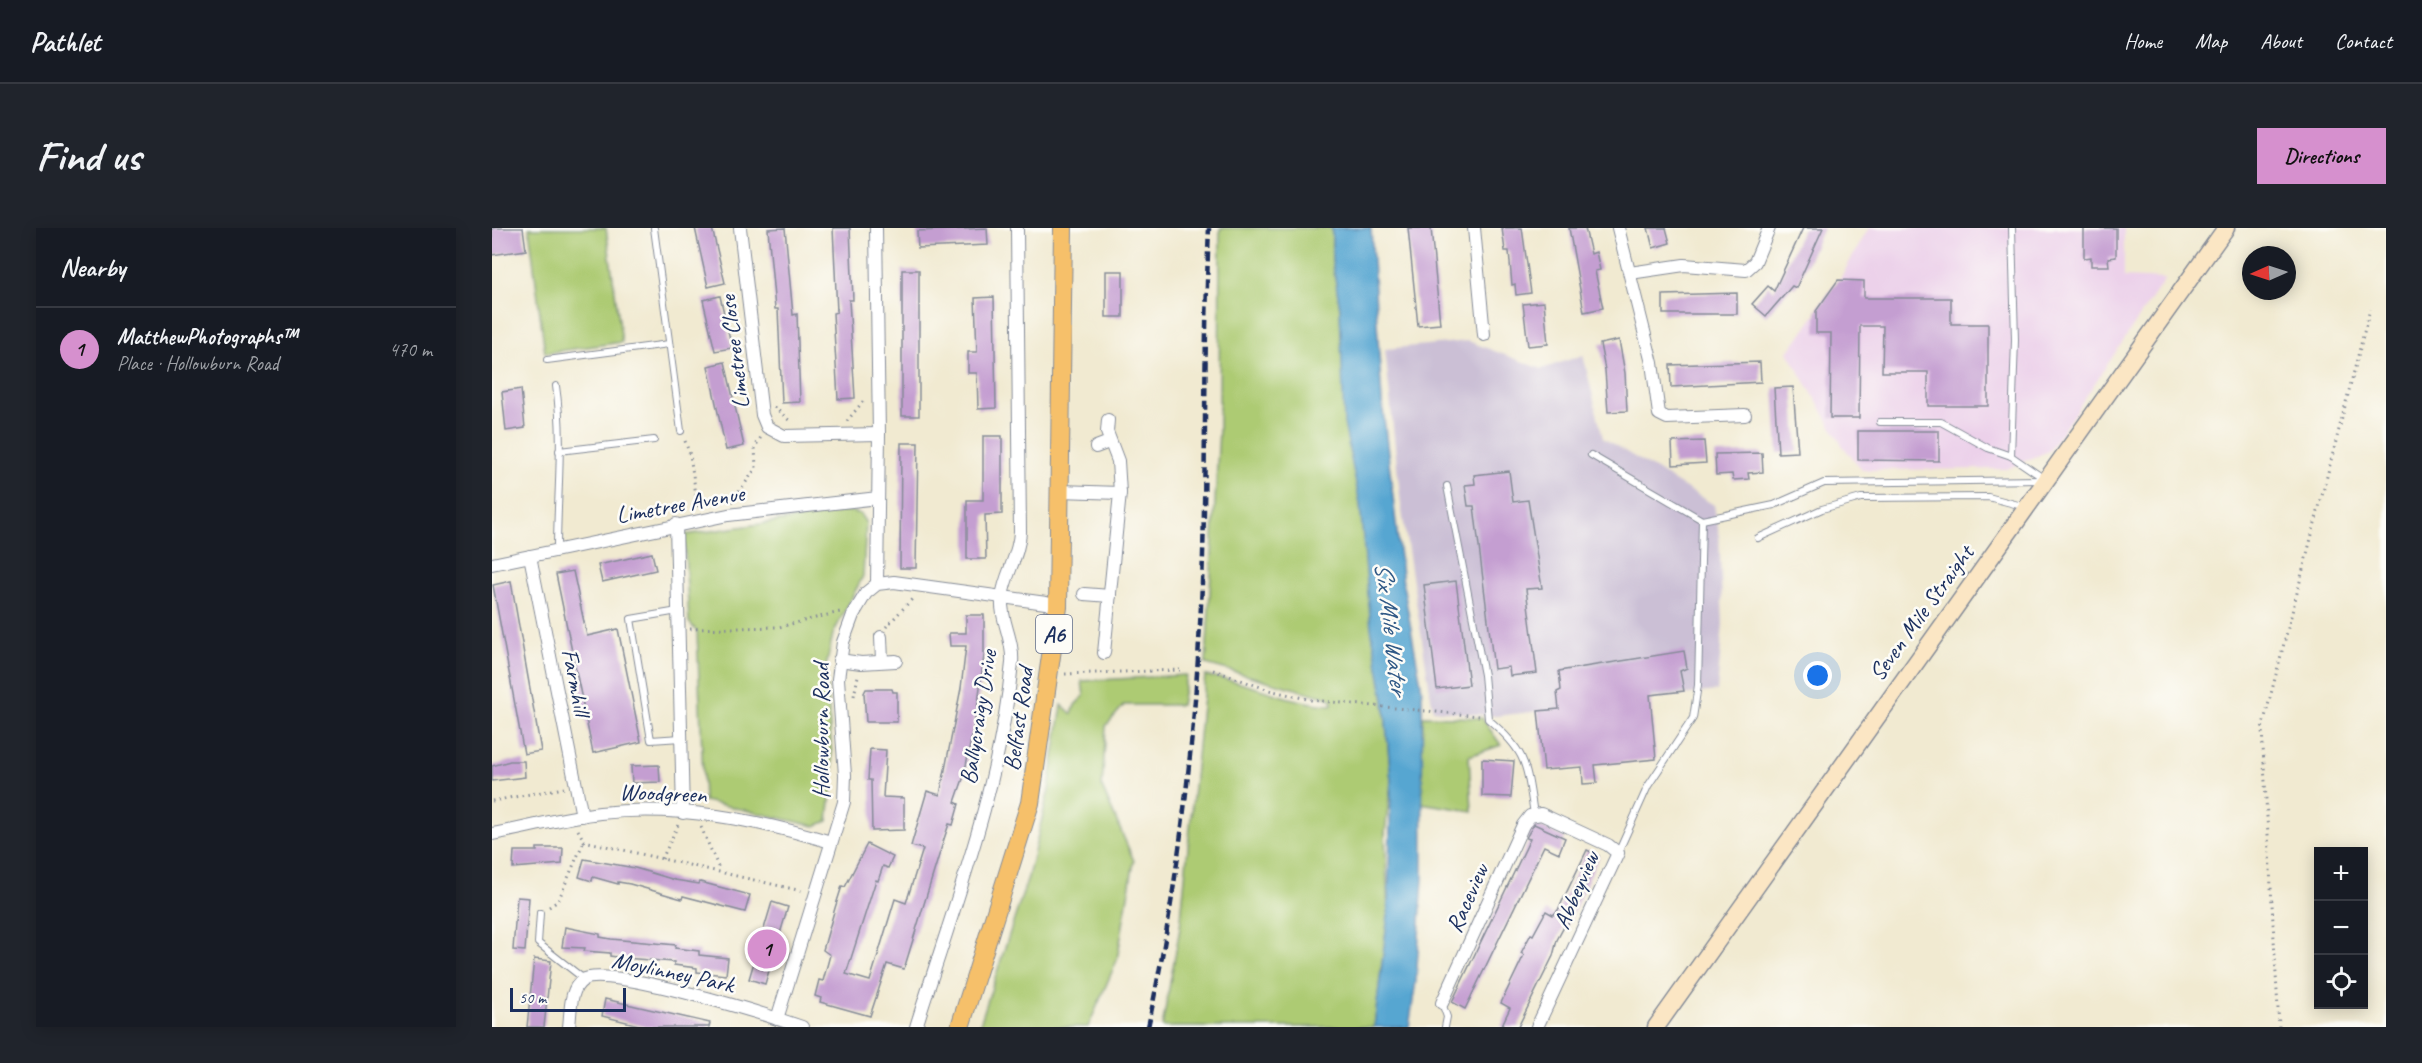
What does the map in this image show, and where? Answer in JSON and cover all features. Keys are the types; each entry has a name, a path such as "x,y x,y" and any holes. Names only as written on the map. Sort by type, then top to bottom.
{"main road":[{"name":"Belfast Road","path":"960,1027 1030,803 1058,607 1063,228"},
{"name":"Seven Mile Straight","path":"1656,1027 2226,228"}],"street":[{"name":"Limetree Close","path":"740,228 760,397 766,427 777,435 879,434"},
{"path":"876,228 879,386 877,584 894,582 1046,603 1058,607"},
{"name":"Ballycraigy Drive","path":"916,1027 983,813 996,753 1012,652 1002,619 1002,598 1005,578 1015,558 1020,537 1017,228"},
{"path":"1474,228 1484,334"},
{"path":"1618,228 1652,363 1659,414 1666,418 1745,415"},
{"path":"1630,273 1684,265 1746,270 1755,262 1769,228"},
{"path":"1104,653 1120,493 1118,461 1109,442 1108,420"},
{"path":"1096,447 1109,442"},
{"path":"1060,491 1120,493"},
{"name":"Limetree Avenue","path":"492,564 728,515 878,498"},
{"path":"676,524 683,813"},
{"name":"Farmhill","path":"530,556 576,786 576,817"},
{"name":"Hollowburn Road","path":"777,1018 841,814 845,790 839,660 853,615 863,596 877,584"},
{"path":"1084,594 1110,596"},
{"path":"881,637 882,661"},
{"path":"839,660 896,661"},
{"name":"Woodgreen","path":"492,834 576,817 622,812 683,813 770,824 831,842"},
{"name":"Abbeyview","path":"1534,814 1548,816 1608,845 1618,853 1537,1027"},
{"name":"Raceview","path":"1442,1003 1523,825 1534,814"},
{"name":"Moylinney Park","path":"569,1027 575,988 584,979 606,978 655,986 777,1018 802,1027"}],"lane":[{"path":"654,228 681,431"},
{"path":"2012,228 2015,340 2012,456"},
{"path":"547,360 669,344"},
{"path":"556,386 561,422 557,550"},
{"path":"1880,422 1941,422 1988,448 2012,456 2046,480"},
{"path":"559,452 654,440"},
{"path":"1591,455 1702,520 1774,505 1824,483 2046,480"},
{"path":"1447,486 1484,675 1488,719 1509,737 1525,760 1534,814"},
{"path":"1758,538 1822,509 1861,498 1988,497 2026,508"},
{"path":"1618,853 1648,786 1693,718 1698,685 1702,520"},
{"path":"678,611 631,619 651,740 681,738"},
{"path":"540,913 538,942 584,979"},
{"path":"1442,1003 1447,1017 1446,1027"}],"path":[{"path":"2279,1027 2262,729 2370,309"},
{"path":"842,435 847,421 870,393 879,386"},
{"path":"760,397 797,427 802,435"},
{"path":"728,515 729,507 756,468 755,447 766,427"},
{"path":"681,431 690,455 700,520"},
{"path":"881,637 887,626 923,586"},
{"path":"678,629 778,627 809,621 834,612 853,615"},
{"path":"1060,674 1180,670"},
{"path":"1213,670 1269,690 1328,702 1481,717"},
{"path":"492,801 576,786"},
{"path":"662,859 683,813"},
{"path":"697,814 720,872"},
{"path":"540,913 558,901 584,841 576,817"},
{"path":"584,841 816,893"}],"shaded area":[{"path":"1869,228 2124,228 2124,277 2165,279 2049,451 2007,469 1862,470 1842,445 1788,352 1834,289"},
{"path":"1468,341 1542,369 1583,355 1603,438 1714,505 1719,534 1723,624 1717,691 1496,716 1433,710 1401,505 1385,349"}],"green space":[{"path":"529,228 606,228 622,342 545,353"},
{"path":"1220,228 1332,228 1332,260 1340,308 1344,403 1360,504 1372,630 1384,700 1391,781 1385,833 1388,915 1374,1027 1162,1027 1180,928 1205,676 1237,682 1300,701 1332,705 1332,699 1206,664 1219,430"},
{"path":"849,511 860,514 866,523 863,576 833,634 826,667 833,772 828,821 815,826 704,801 697,632 689,622 684,535"},
{"path":"1186,675 1181,705 1124,705 1106,726 1102,787 1134,861 1117,960 1088,1027 979,1027 1028,877 1049,789 1062,705 1072,714 1075,705 1084,696 1082,681"},
{"path":"1423,716 1482,718 1501,745 1469,756 1472,811 1421,803"}],"water":[{"name":"Six Mile Water","path":"1332,228 1371,228 1382,401 1403,584 1422,690 1423,878 1416,981 1409,1027 1374,1027 1388,915 1391,781 1384,700 1371,628 1360,504 1344,423 1340,308 1332,260"}],"building":[{"path":"492,228 523,228 526,250 492,255"},
{"path":"695,228 712,228 725,283 708,287"},
{"path":"785,228 793,315 797,314 800,402 782,403 778,309 775,309 768,229"},
{"path":"833,228 850,228 853,300 849,300 855,398 838,399 833,313 837,312"},
{"path":"987,228 988,245 918,248 917,231"},
{"path":"1408,228 1431,228 1440,324 1418,326"},
{"path":"1502,228 1522,228 1531,293 1516,295 1515,284 1512,285 1509,251 1505,251"},
{"path":"1569,228 1585,228 1591,254 1596,252 1600,270 1595,271 1603,308 1584,312"},
{"path":"1648,228 1666,228 1670,243 1653,248"},
{"path":"1803,228 1823,228 1796,288 1792,286 1766,316 1752,304 1768,286 1774,291"},
{"path":"2084,228 2116,228 2116,257 2108,258 2109,266 2091,266 2091,257 2084,258"},
{"path":"902,270 919,270 919,416 902,416"},
{"path":"1106,271 1123,271 1123,317 1106,317"},
{"path":"1838,280 1864,281 1864,298 1951,298 1951,324 1988,324 1988,406 1928,406 1928,372 1882,372 1883,326 1860,326 1859,418 1830,418 1831,333 1816,333 1816,311"},
{"path":"1737,293 1737,314 1663,314 1663,295"},
{"path":"720,296 732,348 715,351 703,300"},
{"path":"994,297 996,408 978,409 977,373 968,373 968,352 977,352 975,298"},
{"path":"1544,302 1548,344 1528,346 1523,304"},
{"path":"1619,340 1625,373 1627,411 1608,412 1605,370 1600,344"},
{"path":"725,362 744,446 726,450 708,366"},
{"path":"1760,362 1761,382 1671,387 1670,365"},
{"path":"1793,387 1798,452 1778,453 1774,388"},
{"path":"521,389 525,428 506,431 502,392"},
{"path":"1858,431 1939,431 1939,461 1858,460"},
{"path":"983,436 1002,436 1002,514 985,515 986,559 967,559 967,500 983,500"},
{"path":"1704,441 1706,463 1673,465 1672,442"},
{"path":"901,443 918,443 916,568 900,568"},
{"path":"1762,453 1763,472 1748,473 1749,479 1733,480 1732,474 1716,475 1715,454"},
{"path":"1509,471 1513,502 1528,500 1542,588 1526,589 1537,673 1510,676 1509,667 1494,669 1474,506 1468,506 1465,485 1475,484 1474,475"},
{"path":"652,553 656,570 602,582 598,565"},
{"path":"573,571 587,636 618,629 641,742 593,753 556,574"},
{"path":"511,581 541,751 524,754 493,585"},
{"path":"1456,581 1469,685 1437,689 1424,585"},
{"path":"966,615 984,615 984,655 978,703 964,776 955,802 959,804 953,825 949,824 944,839 904,969 887,964 870,1016 820,1002 821,998 815,996 819,980 823,981 830,955 823,950 835,908 842,886 845,887 867,844 893,857 888,868 883,866 878,881 876,880 846,974 870,981 895,899 906,903 923,849 911,846 927,791 940,795 961,688 966,646 950,646 949,633 966,633"},
{"path":"1684,651 1687,668 1680,671 1684,691 1650,695 1656,759 1595,765 1597,783 1583,784 1582,767 1544,770 1538,711 1559,709 1557,692 1561,690 1559,671"},
{"path":"866,689 892,689 893,692 897,692 897,722 866,722 864,693"},
{"path":"870,749 886,750 883,797 904,798 904,830 872,831 871,780 868,780"},
{"path":"1482,759 1514,761 1511,797 1482,796"},
{"path":"510,761 524,761 525,777 492,781 492,766"},
{"path":"659,765 660,782 632,783 631,766"},
{"path":"1534,824 1565,838 1559,853 1544,846 1465,1009 1452,1002 1530,839 1526,838"},
{"path":"537,848 563,848 562,864 513,868 514,851 537,851"},
{"path":"1587,850 1599,856 1567,926 1565,925 1557,940 1553,956 1518,1027 1501,1027 1510,1008 1501,1003 1524,955 1521,953 1546,911 1553,915 1558,910"},
{"path":"584,859 635,868 675,880 699,884 700,882 750,895 745,912 683,896 682,899 630,884 618,882 618,884 593,877 592,881 579,877"},
{"path":"517,897 529,898 525,951 513,950"},
{"path":"772,902 788,907 765,984 749,979"},
{"path":"565,927 600,934 600,937 676,945 675,948 699,951 699,955 728,958 726,975 697,972 697,968 674,965 674,962 624,958 610,956 610,953 584,951 585,948 562,947"},
{"path":"534,959 551,961 544,1027 527,1027"},
{"path":"605,999 710,1023 709,1027 647,1027 602,1016"}],"railway":[{"path":"1148,1027 1179,852 1197,674 1203,555 1209,228"}],"place":[{"name":"MatthewPhotographs™","path":"767,949"}]}
